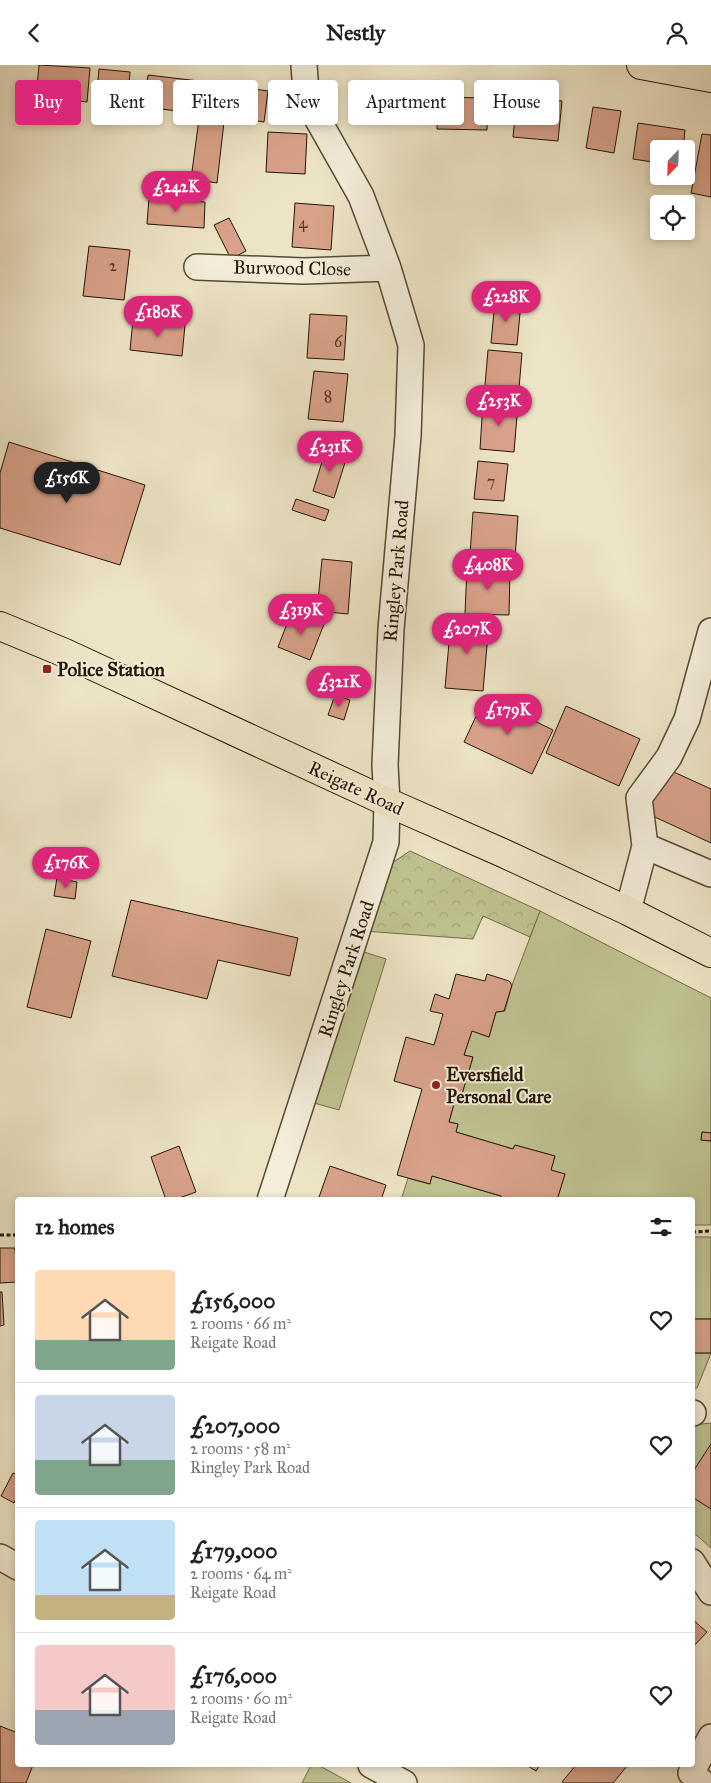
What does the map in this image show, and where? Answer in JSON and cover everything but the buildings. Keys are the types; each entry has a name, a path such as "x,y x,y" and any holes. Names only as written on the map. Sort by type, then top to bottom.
{"main road":[{"path":"641,65 711,79"},
{"name":"Reigate Road","path":"0,626 65,653 387,802 503,853 628,911 711,953"}],"street":[{"name":"Ringley Park Road","path":"271,1197 386,842 387,802 385,765 390,629 408,436 411,345 388,268 361,196 318,118 306,92 304,65"},
{"name":"Burwood Close","path":"197,267 304,271 388,268"},
{"path":"628,911 645,846 639,798 669,757 687,719 711,631"},
{"path":"645,846 711,873"},
{"path":"0,1557 15,1565"},
{"path":"695,1567 711,1593"},
{"path":"691,1780 711,1737"},
{"path":"375,1767 404,1783"}],"path":[{"path":"695,1232 711,1231"},
{"path":"0,1235 15,1235"}],"green space":[{"path":"410,851 540,911 530,937 483,916 473,939 363,931 386,867"},
{"path":"540,911 711,998 711,1133 702,1132 701,1140 711,1141 711,1225 695,1225 695,1197 558,1197 565,1174 551,1170 555,1156 515,1145 513,1149 456,1132 458,1124 449,1122 457,1093 462,1094 473,1057 464,1055 472,1031 489,1037 496,1012 505,1011 512,985"},
{"path":"361,951 386,959 339,1110 314,1103"},
{"path":"432,1176 501,1196 402,1197 408,1178 429,1184"},
{"path":"695,1237 711,1237 711,1319 695,1319"},
{"path":"695,1353 711,1353 697,1388 695,1388"},
{"path":"711,1423 711,1548 695,1534 695,1425"},
{"path":"310,1767 322,1767 351,1783 302,1783"}],"place":[{"name":"Police Station","path":"47,669"},
{"name":"Eversfield Personal Care","path":"436,1085"}]}
